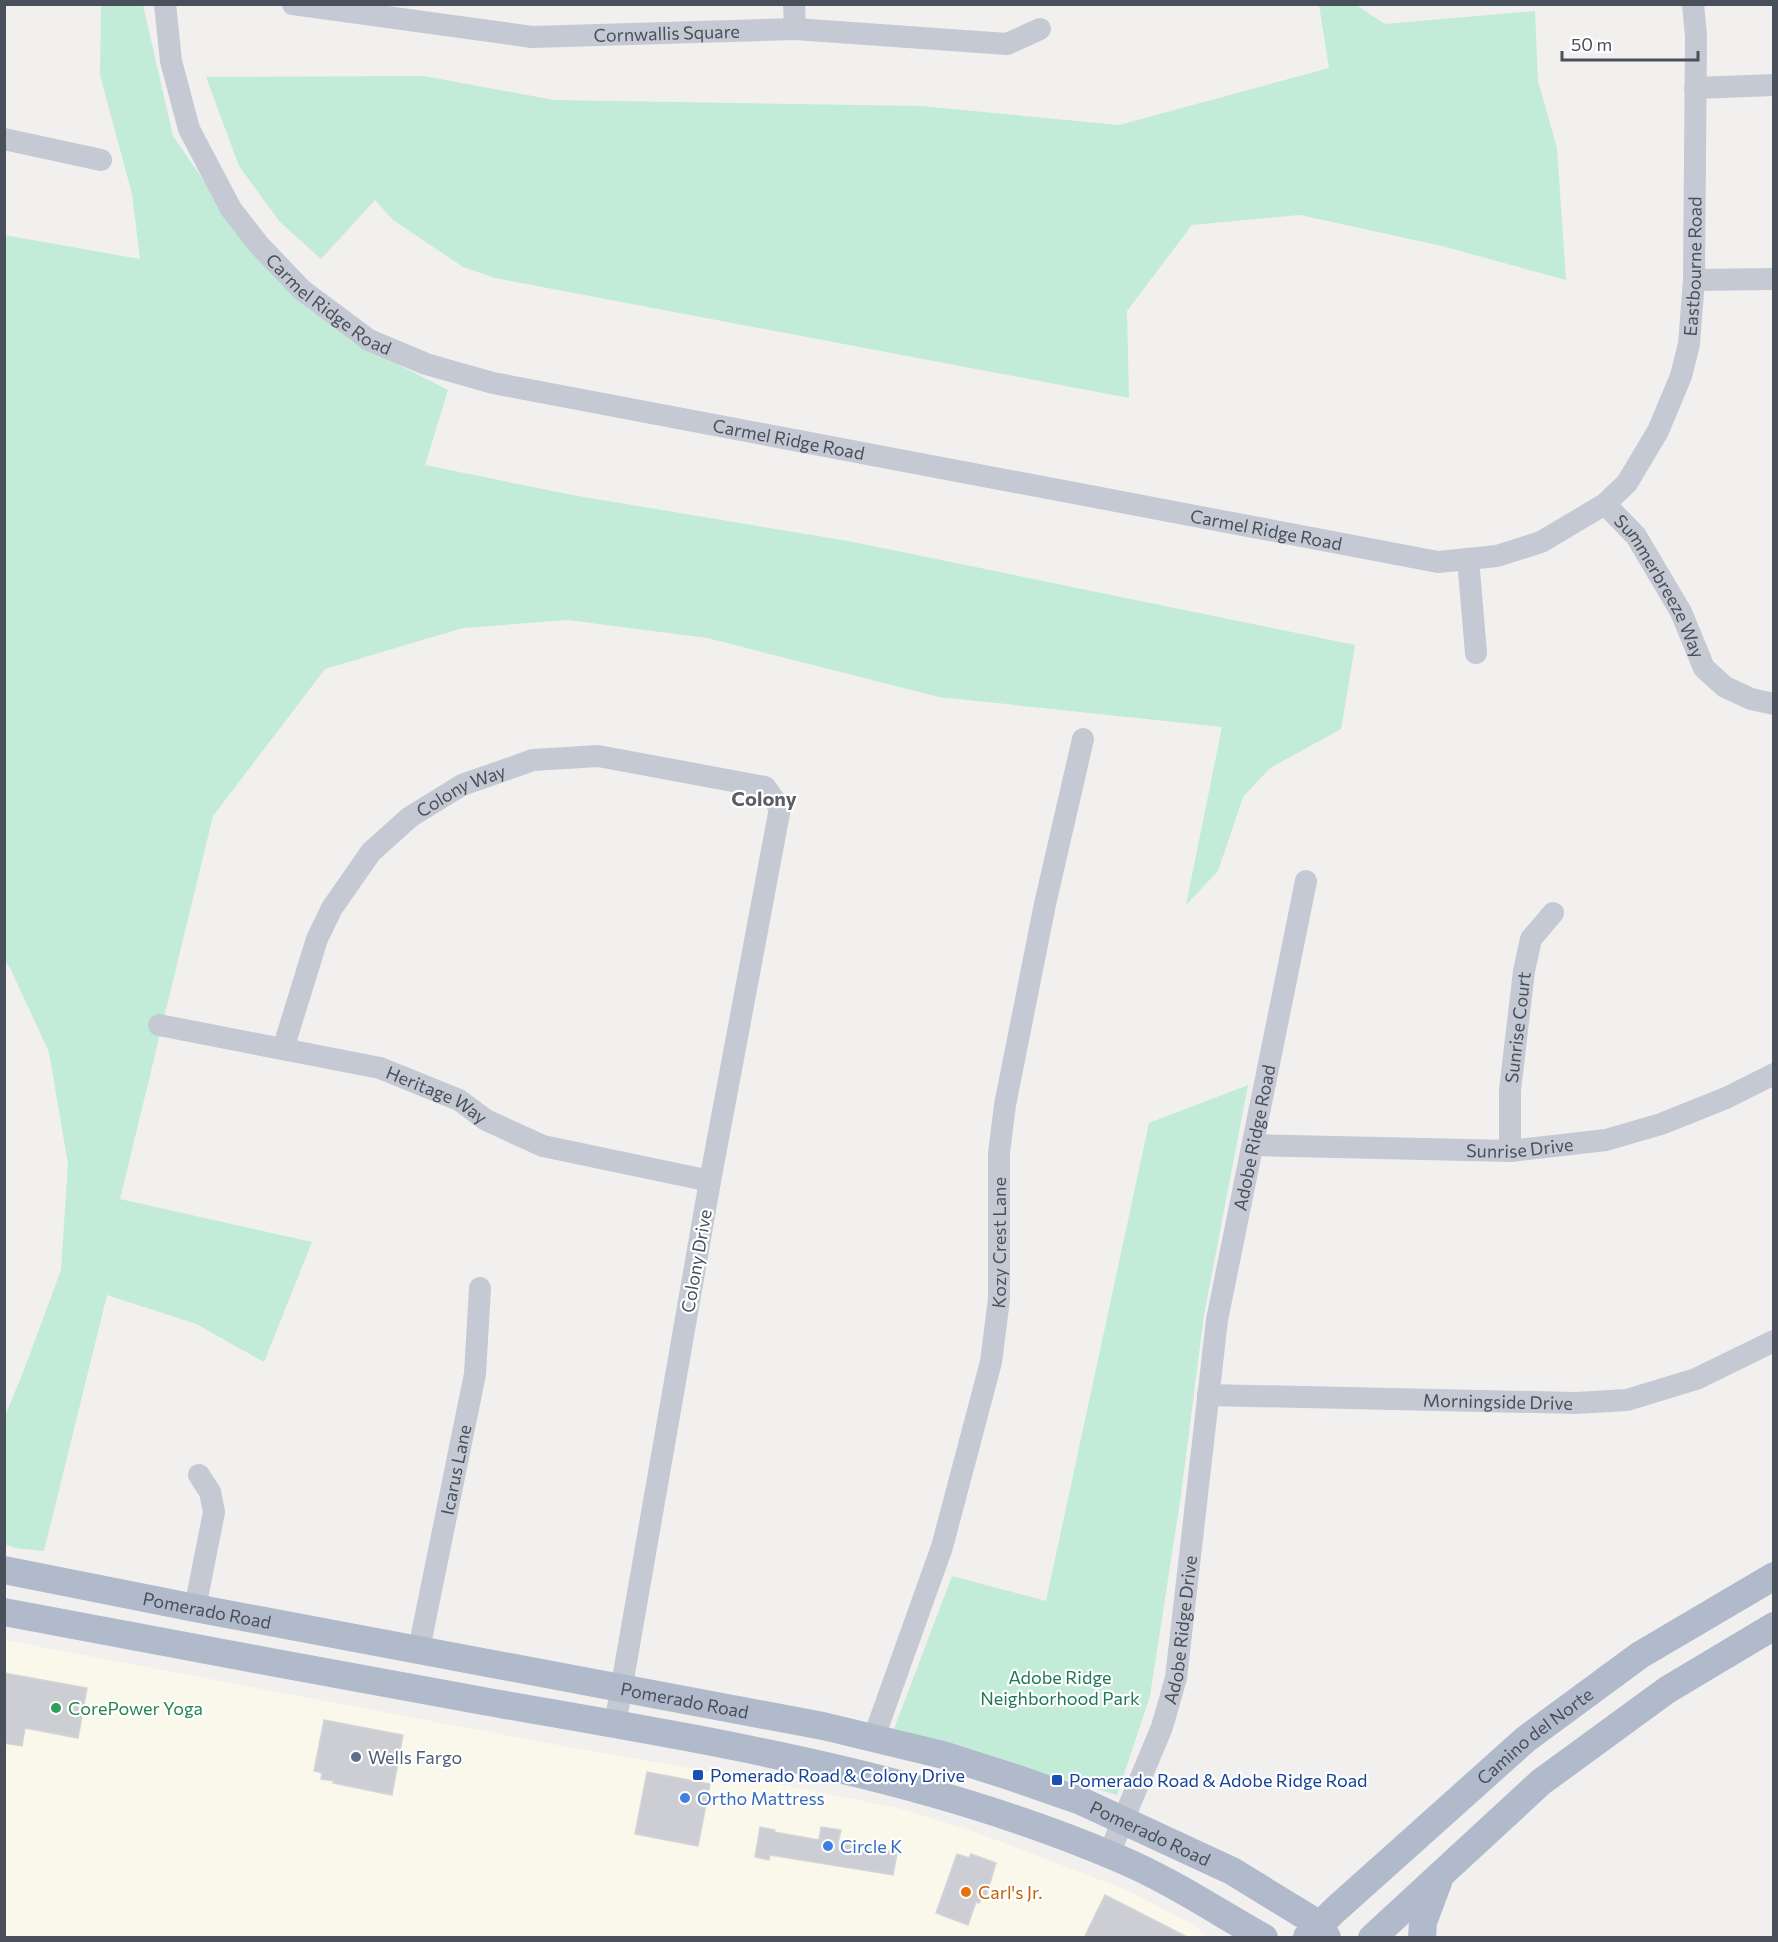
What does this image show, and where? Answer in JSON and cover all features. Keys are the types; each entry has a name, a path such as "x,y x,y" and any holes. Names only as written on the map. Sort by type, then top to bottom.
{"main road":[{"name":"Pomerado Road","path":"4,1570 874,1737 943,1755 1012,1776 1081,1801 1232,1871 1318,1933"},
{"name":"Camino del Norte","path":"1318,1933 1526,1739 1640,1655 1773,1576"},
{"name":"Pomerado Road","path":"4,1612 857,1772 1040,1827 1109,1854 1220,1911 1264,1938"},
{"path":"1372,1938 1541,1782 1667,1690 1773,1626"},
{"path":"1422,1938 1423,1922 1432,1894 1443,1872"}],"street":[{"name":"Carmel Ridge Road","path":"165,4 171,61 189,129 231,209 259,246 302,291 369,340 426,364 493,383 1438,562 1497,556 1541,542 1605,504"},
{"name":"Cornwallis Square","path":"293,4 532,37 795,29 1007,44 1040,29"},
{"path":"794,4 795,29"},
{"name":"Eastbourne Road","path":"1605,504 1627,483 1658,431 1681,376 1689,344 1694,280 1696,36 1693,4"},
{"path":"1695,88 1773,85"},
{"path":"4,139 102,160"},
{"path":"1694,280 1773,279"},
{"name":"Summerbreeze Way","path":"1605,504 1636,536 1681,612 1704,668 1725,687 1751,699 1773,704"},
{"path":"1468,559 1476,653"},
{"name":"Kozy Crest Lane","path":"874,1737 942,1547 991,1362 999,1299 999,1153 1005,1105 1045,904 1083,739"},
{"name":"Colony Way","path":"283,1049 317,939 332,908 371,852 410,817 462,785 533,760 598,756 765,788 775,799"},
{"name":"Colony Drive","path":"615,1725 710,1181 780,808 775,799"},
{"name":"Adobe Ridge Road","path":"1208,1395 1216,1320 1306,881"},
{"name":"Sunrise Court","path":"1510,1151 1510,1090 1524,971 1531,939 1553,913"},
{"name":"Heritage Way","path":"159,1025 380,1068 459,1100 486,1120 543,1146 710,1181"},
{"name":"Sunrise Drive","path":"1253,1145 1510,1151 1606,1140 1661,1124 1726,1098 1773,1074"},
{"name":"Icarus Lane","path":"419,1649 475,1374 480,1288"},
{"name":"Morningside Drive","path":"1208,1395 1576,1403 1628,1400 1695,1379 1773,1341"},
{"name":"Adobe Ridge Drive","path":"1109,1854 1162,1727 1176,1678 1208,1395"},
{"path":"195,1608 214,1512 210,1492 200,1475"}],"shaded area":[{"path":"4,1640 898,1808 975,1832 1124,1889 1195,1925 1206,1937 5,1937"}],"green space":[{"path":"101,5 143,5 173,136 257,258 350,340 448,390 425,465 572,495 848,541 1355,645 1341,729 1270,768 1243,797 1218,871 1186,905 1222,727 939,697 707,638 568,620 463,628 325,669 213,816 120,1199 312,1242 264,1362 196,1324 107,1295 44,1551 15,1548 5,1544 5,1416 61,1270 68,1164 49,1052 5,960 4,235 140,259 132,194 100,75"},
{"path":"1319,5 1356,5 1385,24 1535,11 1538,81 1557,148 1566,280 1442,246 1300,215 1192,225 1127,311 1129,398 495,278 463,267 393,220 375,200 321,259 280,222 239,166 206,77 424,76 554,100 920,106 1119,125 1329,68"},
{"name":"Adobe Ridge Neighborhood Park","path":"1248,1085 1204,1315 1181,1495 1150,1696 1117,1795 894,1729 952,1576 1046,1601 1149,1123"}],"building":[{"path":"4,1673 87,1688 78,1738 25,1728 22,1746 4,1743"},
{"path":"324,1720 403,1735 392,1795 321,1779 322,1773 314,1771"},
{"path":"647,1772 710,1784 698,1846 635,1834"},
{"path":"760,1827 775,1830 774,1832 819,1840 821,1827 841,1830 838,1843 897,1853 893,1875 770,1855 769,1860 755,1857"},
{"name":"Carl's Jr.","path":"957,1854 969,1858 971,1854 996,1863 985,1900 981,1899 979,1903 976,1902 968,1925 936,1913"},
{"path":"1105,1895 1189,1938 1084,1938"}],"place":[{"name":"CorePower Yoga","path":"56,1708"},
{"name":"Wells Fargo","path":"356,1757"},
{"name":"Pomerado Road & Colony Drive","path":"698,1775"},
{"name":"Pomerado Road & Adobe Ridge Road","path":"1057,1780"},
{"name":"Ortho Mattress","path":"685,1798"},
{"name":"Circle K","path":"828,1846"},
{"name":"Carl's Jr.","path":"966,1892"}],"district":[{"name":"Colony","path":"764,798"}]}
